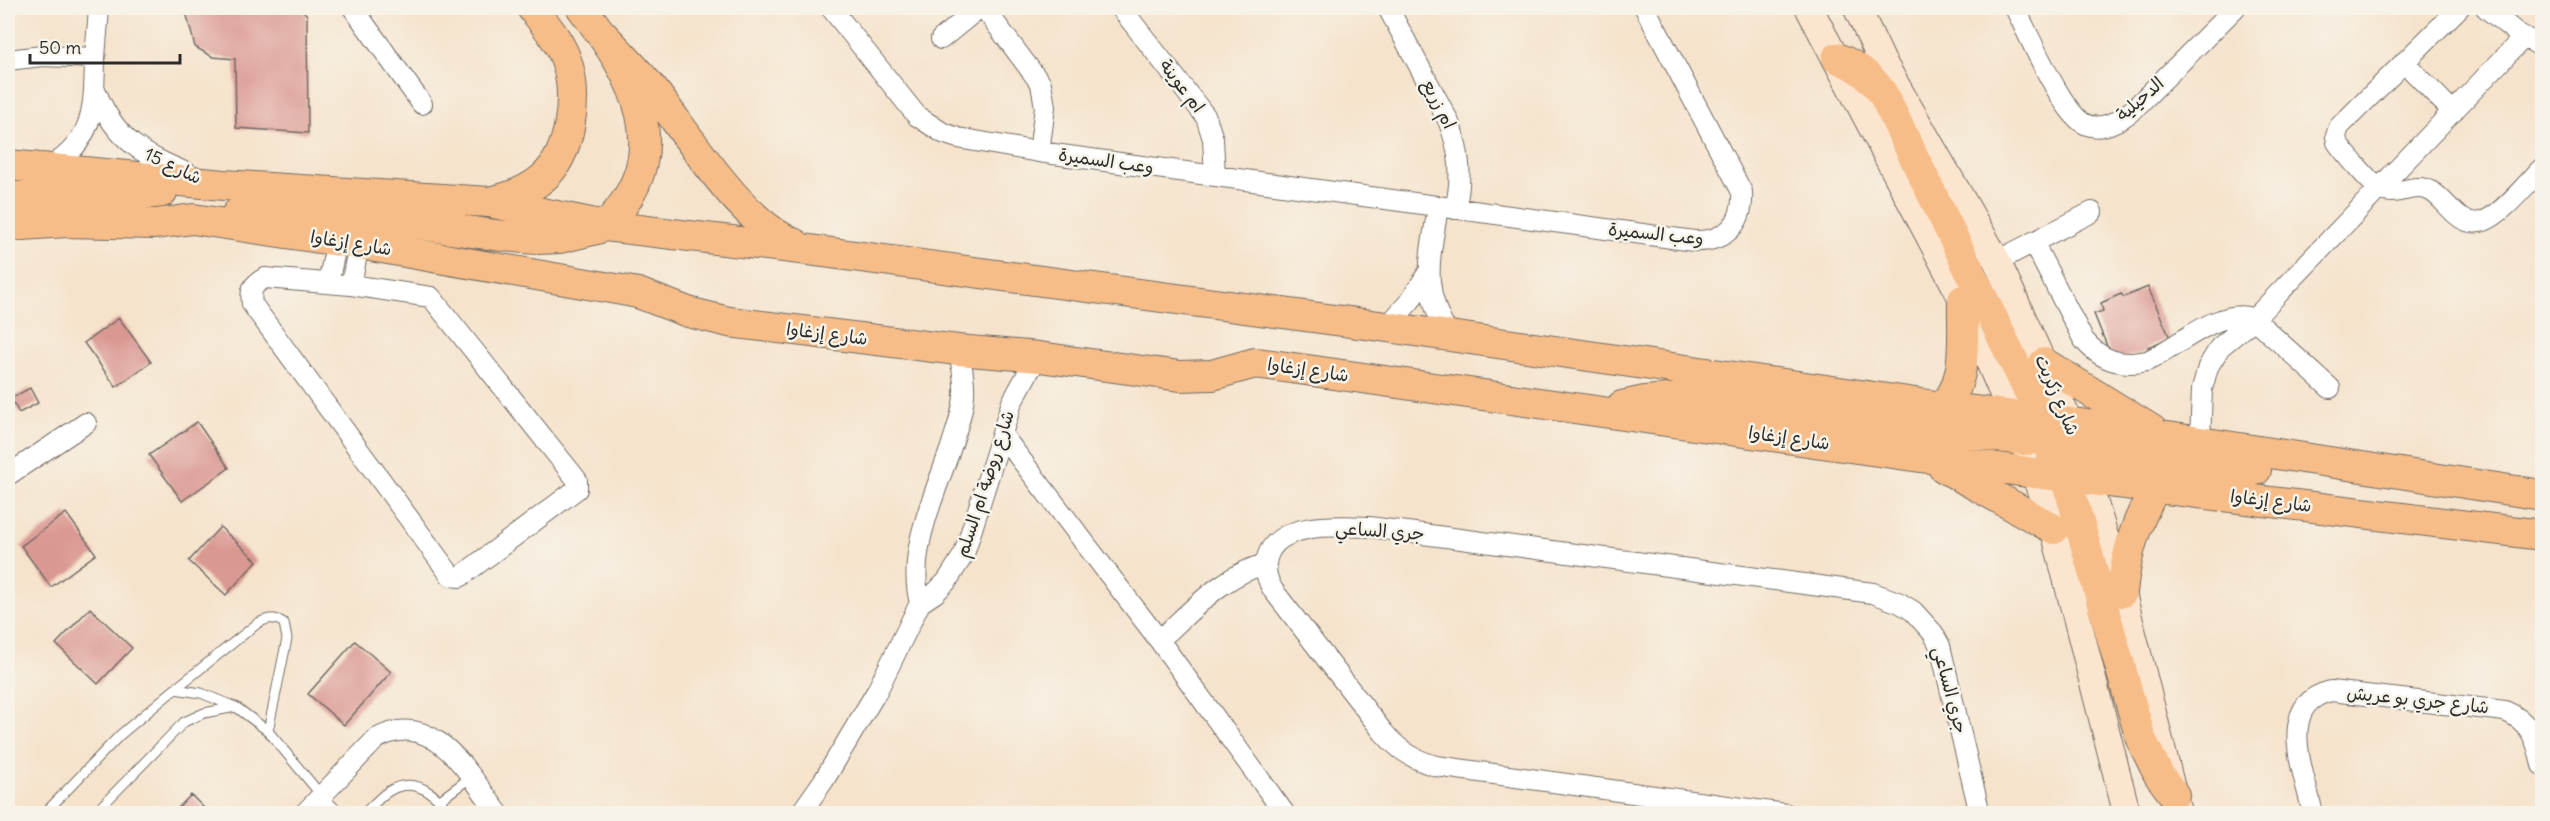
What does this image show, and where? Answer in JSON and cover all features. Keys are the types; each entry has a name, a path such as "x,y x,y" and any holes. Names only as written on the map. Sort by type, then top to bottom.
{"main road":[{"path":"489,202 528,189 545,177 565,142 572,117 573,92 568,64 553,34 532,8"},
{"path":"582,8 651,88 759,223 785,240 809,250"},
{"name":"شارع زكريت","path":"1809,8 1963,300 2053,446 2122,592 2176,804"},
{"name":"شارع زكريت","path":"1857,8 1882,61 1996,261 2044,363 2053,446 2054,529 2127,813"},
{"path":"193,219 255,211 327,212 538,239 560,238 605,226 637,181 644,132 641,108 631,83 602,33"},
{"path":"1837,58 1859,68 1883,94 2053,446 2141,739 2176,804"},
{"name":"شارع إزغاوا","path":"8,165 50,167 216,184 489,202 605,226 809,250 1387,327 1942,407 2053,446 2156,487 2542,535"},
{"path":"8,197 136,195 216,184"},
{"name":"شارع إزغاوا","path":"8,226 66,222 154,224 193,219 348,242 638,293 688,312 729,322 1196,377 1255,363 1928,458 2162,436 2542,495"},
{"path":"8,244 66,222"},
{"path":"1942,407 1953,395 1960,375 1963,300"},
{"path":"2044,363 2162,436"},
{"path":"1602,412 1645,401 1680,398 2265,471 2300,466 2318,460"},
{"path":"1928,458 2054,529"},
{"path":"2122,592 2132,537 2156,487"}],"street":[{"name":"شارع 15","path":"50,167 71,152 80,141 91,117 96,92 95,58 99,8"},
{"path":"353,8 422,104"},
{"name":"وعب السميرة","path":"831,8 907,106 929,126 958,138 1040,152 1694,241 1717,239 1735,225 1743,204 1737,182 1645,8"},
{"path":"941,39 979,8"},
{"path":"984,8 1041,84 1045,107 1040,152"},
{"name":"ام عوينة","path":"1121,8 1206,117 1214,145 1215,176"},
{"name":"ام زريع","path":"1388,8 1448,120 1455,138 1460,175 1447,208"},
{"name":"الدحيلية","path":"2015,8 2074,117 2085,125 2102,126 2121,120 2134,109 2235,8"},
{"path":"2459,8 2337,131 2337,142 2379,189 2392,192 2412,187 2429,190 2460,218 2467,221 2482,222 2494,217 2542,168"},
{"path":"2486,8 2510,28 2542,47"},
{"path":"2200,442 2202,389 2208,367 2220,347 2254,319 2524,37"},
{"path":"8,60 42,56 95,58"},
{"path":"2404,62 2453,112"},
{"name":"شارع 15","path":"96,92 111,122 135,147 154,159 216,184"},
{"path":"1387,327 1410,301 1428,273 1447,208"},
{"path":"1996,261 2092,212"},
{"path":"328,283 348,242"},
{"path":"348,242 351,285"},
{"path":"2034,242 2083,339 2090,348 2109,361 2134,364 2147,361 2222,318 2241,315 2254,319 2330,388"},
{"path":"1428,273 1432,300 1449,336"},
{"path":"265,278 351,285 425,295 436,301 577,480 577,489 460,577 451,576 252,304 250,291 255,283 265,278"},
{"path":"920,603 915,584 917,554 957,428 964,397 963,373 958,350"},
{"name":"شارع روضة ام السلم","path":"800,813 866,709 920,603 947,581 964,554 1007,418 1020,386 1039,357"},
{"path":"8,475 86,423"},
{"path":"1003,436 1159,640 1285,813"},
{"name":"جري الساعي","path":"1266,564 1272,547 1292,532 1330,527 1369,527 1873,593 1887,597 1900,603 1924,621 1940,646 1980,813"},
{"path":"1159,640 1227,580 1246,570 1266,564 1268,582 1279,599 1383,732 1401,751 1412,758 1436,766 1786,813"},
{"name":"شارع جري بو عريش","path":"2313,813 2297,740 2297,724 2309,702 2331,691 2505,711 2529,726 2537,743 2542,765"},
{"path":"304,813 367,747 386,734 398,730 421,732 442,743 499,813"}],"lane":[{"path":"44,813 120,735 258,623 268,618 276,618 284,623 287,639 268,731"},
{"path":"176,689 201,693 236,707 268,731 321,795 341,813"},
{"path":"94,813 184,722 204,713 236,707"},
{"path":"440,800 471,777"},
{"path":"363,813 389,791 407,786 425,789 440,800 450,813"}],"building":[{"path":"185,8 300,8 307,15 308,133 236,128 235,59 213,57 195,47"},
{"path":"2148,287 2170,338 2148,347 2149,351 2113,361 2094,314 2103,311 2101,303 2121,294 2124,297"},
{"path":"119,318 151,362 116,387 84,343"},
{"path":"30,388 38,403 19,413 11,398"},
{"path":"197,422 229,468 182,501 149,455"},
{"path":"66,513 96,554 51,587 21,546"},
{"path":"220,527 257,561 226,595 189,561"},
{"path":"90,608 132,648 98,684 56,644"},
{"path":"355,641 391,672 344,725 308,694"},
{"path":"191,795 210,814 172,814"}]}
